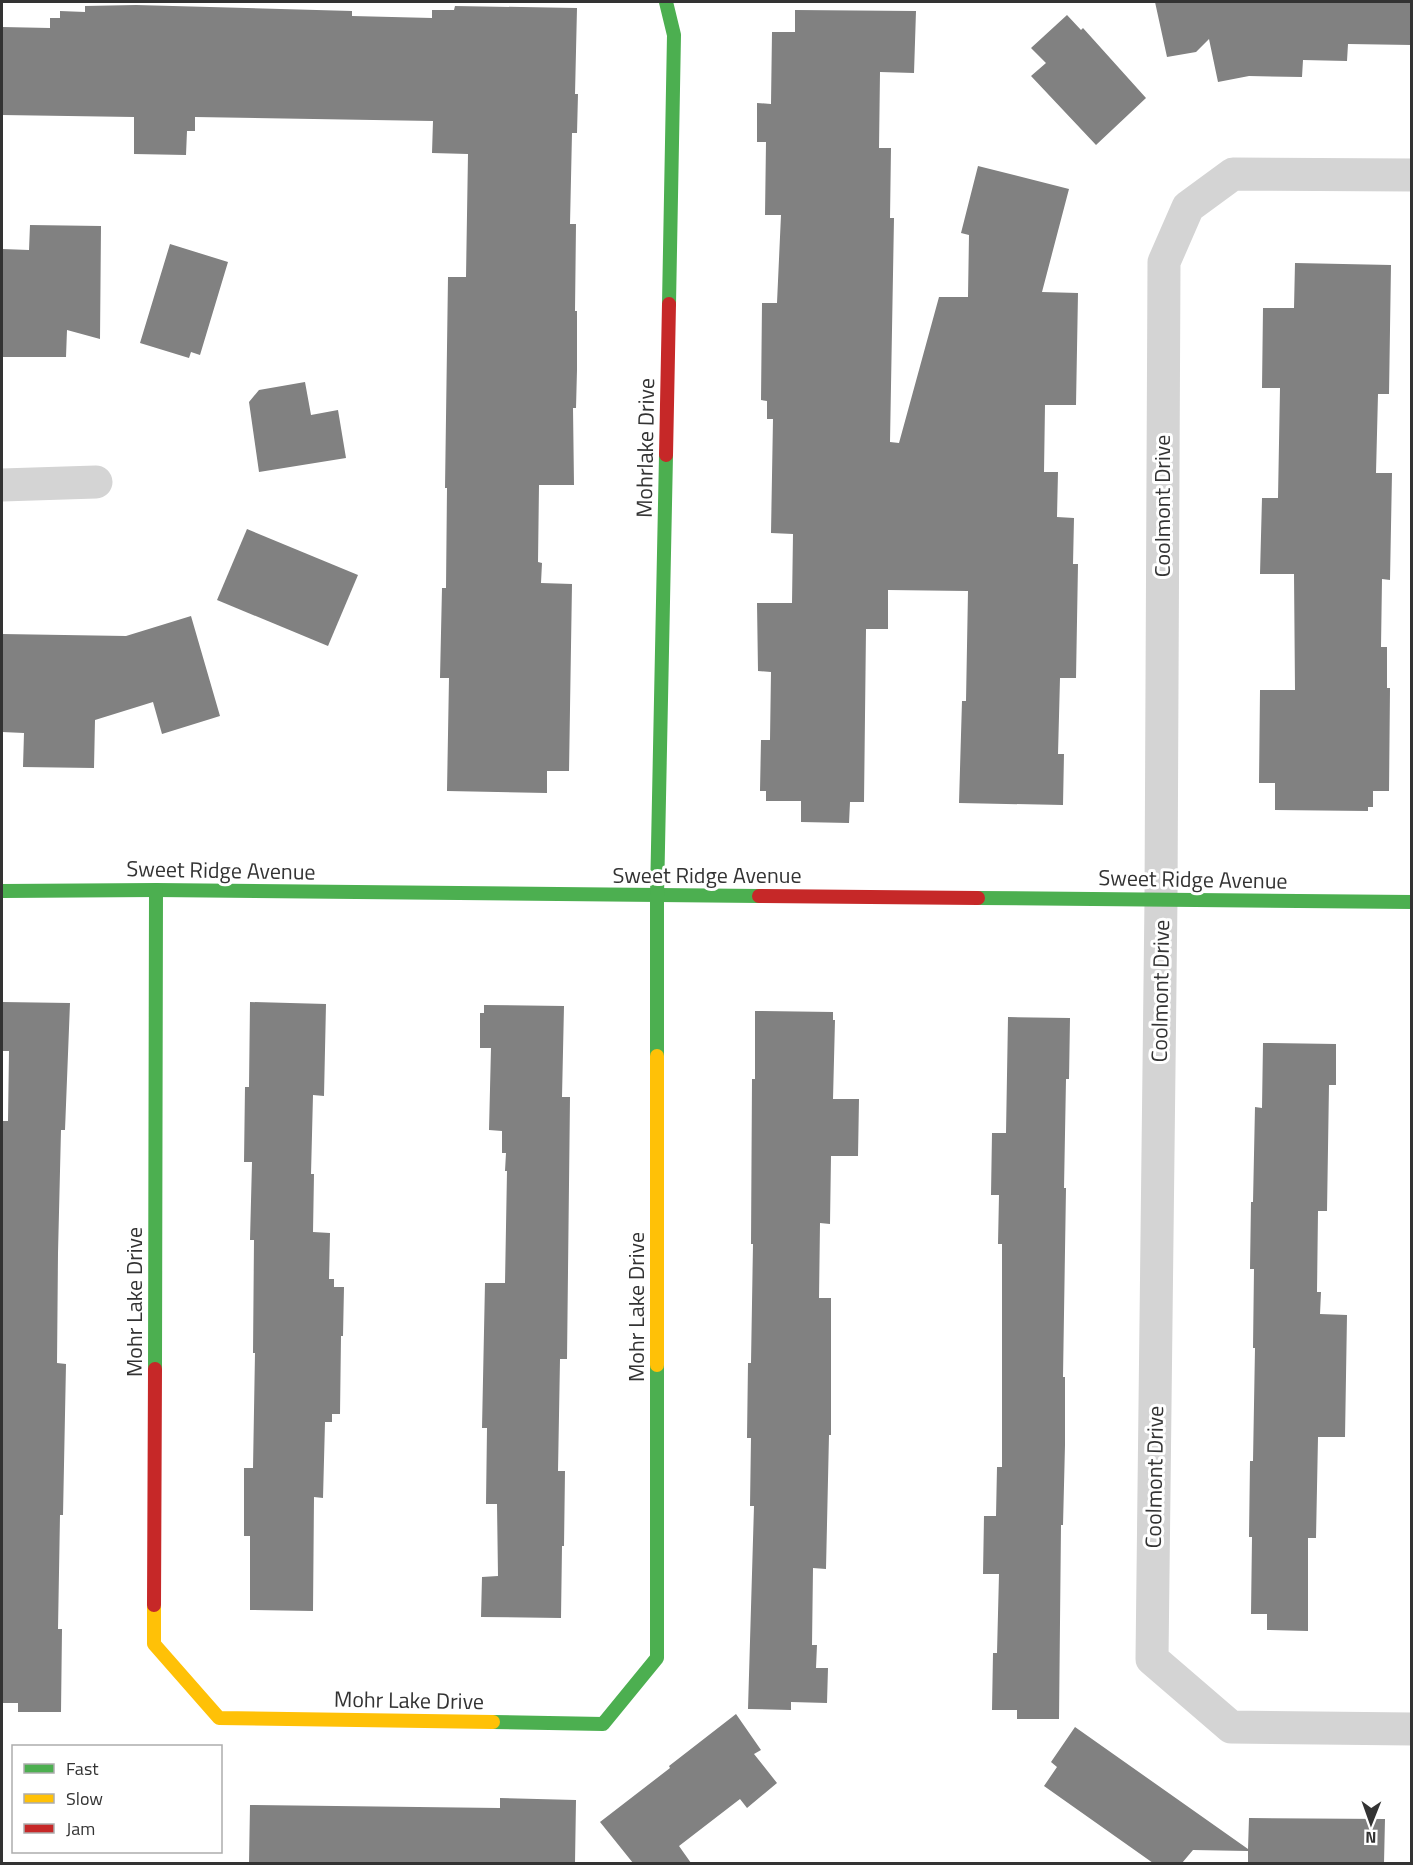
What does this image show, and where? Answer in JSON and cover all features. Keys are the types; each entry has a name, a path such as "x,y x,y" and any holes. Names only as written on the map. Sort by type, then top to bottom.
{"street":[{"name":"Mohrlake Drive","path":"657,896 674,35 666,2"},
{"name":"Coolmont Drive","path":"1412,175 1233,174 1188,207 1164,262 1161,899 1152,1659 1231,1727 1412,1729"},
{"path":"2,485 96,482"},
{"name":"Sweet Ridge Avenue","path":"2,891 1412,902"},
{"name":"Mohr Lake Drive","path":"156,891 154,1644 219,1718 603,1724 657,1658 657,896"}],"building":[{"path":"1155,2 1412,2 1412,45 1348,44 1347,61 1303,60 1302,77 1249,76 1218,82 1209,39 1196,52 1167,57"},
{"path":"136,5 352,11 352,16 432,18 432,10 454,10 455,6 577,8 575,94 578,94 577,133 572,133 570,224 576,224 577,370 576,408 573,408 574,485 539,485 538,562 542,563 541,583 572,584 569,771 547,771 547,793 447,791 449,678 440,678 442,588 446,588 448,277 466,277 468,154 432,153 433,121 195,117 195,131 187,131 186,155 134,154 134,117 2,115 2,27 50,28 50,18 60,18 60,11 85,12 85,6"},
{"path":"795,10 916,11 914,73 880,72 879,148 891,148 890,218 894,218 890,442 899,443 939,297 968,297 969,235 961,233 978,166 1069,189 1042,292 1078,293 1076,405 1045,405 1044,472 1058,472 1057,517 1074,518 1073,564 1078,564 1076,678 1060,678 1058,754 1064,754 1063,805 959,803 962,701 966,701 968,591 888,590 888,629 866,629 864,802 850,802 849,823 801,822 801,801 766,801 766,791 760,791 761,740 770,740 771,672 758,671 757,603 792,603 793,534 771,533 773,419 767,419 767,401 761,400 762,303 777,303 781,215 765,215 766,142 757,142 757,103 771,104 772,32 795,32"},
{"path":"1067,15 1081,30 1083,28 1146,98 1096,145 1031,76 1046,63 1031,48"},
{"path":"30,225 101,226 100,339 67,330 66,357 2,357 2,249 29,250"},
{"path":"170,244 228,262 200,355 191,352 189,358 140,343"},
{"path":"1295,263 1391,265 1389,394 1378,394 1376,473 1392,473 1390,580 1382,579 1381,647 1387,647 1387,688 1390,688 1389,791 1373,791 1373,807 1368,807 1368,811 1275,810 1275,783 1259,783 1260,690 1295,690 1294,574 1260,574 1262,498 1278,498 1280,388 1262,388 1263,308 1294,308"},
{"path":"305,382 311,415 338,410 346,458 259,472 249,402 259,390"},
{"path":"247,529 358,575 328,646 217,600"},
{"path":"191,616 220,716 162,734 153,702 95,720 94,768 23,767 24,733 2,732 2,634 126,636"},
{"path":"2,1002 70,1003 65,1130 61,1130 58,1253 57,1363 66,1364 58,1629 62,1629 61,1712 18,1712 18,1703 2,1703 2,1121 8,1121 9,1051 2,1051"},
{"path":"250,1002 326,1004 324,1096 313,1095 311,1174 314,1174 313,1232 330,1233 329,1279 334,1279 334,1287 344,1287 343,1336 341,1336 340,1414 332,1414 332,1422 325,1422 323,1498 314,1497 313,1611 250,1610 250,1536 244,1536 244,1468 253,1468 254,1240 250,1240 252,1162 244,1162 245,1087 249,1087"},
{"path":"484,1005 564,1006 562,1097 570,1097 567,1359 560,1359 558,1471 565,1471 561,1618 481,1617 482,1577 498,1576 497,1504 486,1504 487,1428 482,1428 485,1283 505,1283 507,1171 505,1171 506,1153 502,1153 502,1131 489,1130 491,1048 480,1048 480,1013 484,1013"},
{"path":"755,1011 833,1012 833,1020 835,1020 833,1099 859,1099 858,1156 831,1156 830,1224 820,1223 819,1298 831,1298 831,1435 829,1435 826,1569 813,1568 812,1645 817,1645 816,1668 828,1668 827,1703 791,1702 791,1710 748,1709 754,1506 750,1506 751,1438 747,1438 748,1363 751,1363 752,1079 755,1079"},
{"path":"1008,1017 1070,1018 1069,1079 1066,1079 1064,1188 1066,1188 1063,1377 1065,1377 1065,1445 1063,1525 1061,1525 1059,1719 1017,1719 1017,1710 992,1710 993,1653 997,1653 999,1574 983,1574 984,1516 996,1516 997,1467 1002,1467 1002,1244 998,1244 999,1195 991,1195 992,1133 1006,1133"},
{"path":"1263,1043 1336,1044 1336,1085 1329,1085 1327,1211 1318,1211 1317,1292 1321,1292 1320,1314 1347,1315 1345,1437 1318,1437 1316,1538 1308,1538 1308,1631 1267,1630 1267,1614 1251,1614 1250,1461 1253,1461 1255,1348 1253,1348 1254,1269 1250,1269 1251,1202 1253,1202 1255,1107 1262,1108"},
{"path":"736,1714 761,1750 754,1754 777,1783 747,1808 740,1799 679,1846 691,1863 633,1863 600,1822"},
{"path":"1075,1727 1248,1849 1249,1818 1385,1819 1384,1863 1248,1863 1248,1851 1193,1850 1182,1863 1153,1863 1044,1786 1057,1767 1051,1762"},
{"path":"500,1798 576,1800 575,1863 249,1863 250,1805 500,1808"}],"traffic: fast":[{"path":"666,2 674,35 669,304"},
{"path":"657,1056 657,896 666,455"},
{"path":"155,1369 156,890"},
{"path":"2,891 156,890 759,896"},
{"path":"978,898 1412,902"},
{"path":"493,1722 603,1724 657,1658 657,1365"}],"traffic: slow":[{"path":"657,1056 657,1365"},
{"path":"154,1605 154,1644 219,1718 493,1722"}],"traffic: jam":[{"path":"666,455 669,304"},
{"path":"759,896 978,898"},
{"path":"154,1605 155,1369"}]}
